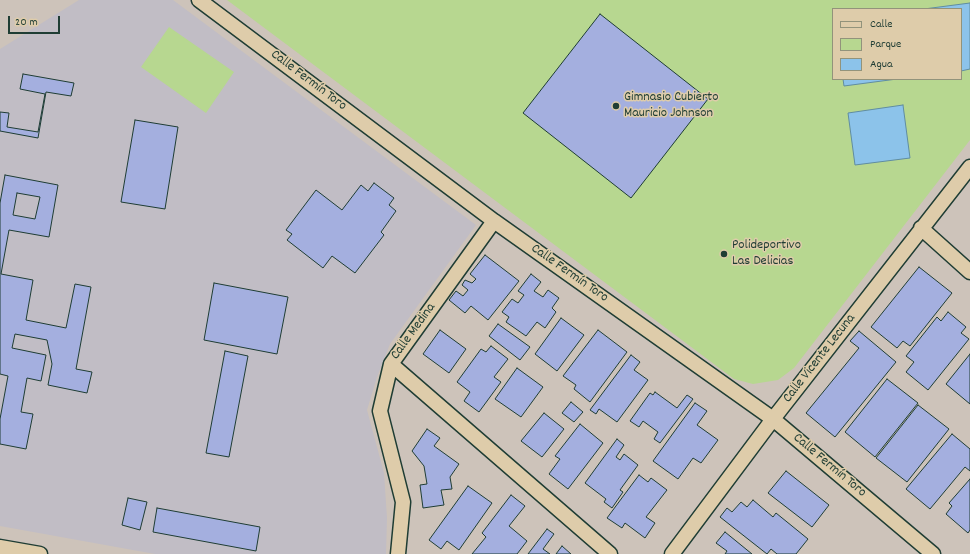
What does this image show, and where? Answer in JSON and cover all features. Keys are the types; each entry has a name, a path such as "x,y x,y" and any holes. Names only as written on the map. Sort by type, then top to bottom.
{"street":[{"name":"Calle Fermín Toro","path":"199,0 494,221 773,419 933,554"},
{"name":"Calle Vicente Lecuna","path":"672,554 773,419 970,167"},
{"name":"Calle Medina","path":"398,554 403,502 380,411 391,364 494,221"},
{"path":"921,228 970,272"},
{"path":"391,364 610,554"},
{"path":"0,547 40,554"}],"shaded area":[{"path":"79,0 173,0 476,225 390,344 377,377 367,410 384,473 387,518 386,554 155,554 0,526 0,49"}],"green space":[{"name":"Polideportivo Las Delicias","path":"227,0 970,0 970,140 794,368 778,380 753,384 734,379"},
{"path":"169,27 234,72 206,113 141,67"}],"water":[{"path":"970,3 970,69 962,71 962,8 932,8"},
{"path":"843,80 889,80 844,86"},
{"path":"903,105 910,158 855,165 848,113"}],"building":[{"name":"Gimnasio Cubierto Mauricio Johnson","path":"600,14 708,99 631,198 523,113"},
{"path":"23,74 74,83 71,96 46,92 38,138 0,131 0,112 9,113 7,127 38,132 45,94 20,89"},
{"path":"135,120 178,127 165,209 121,202"},
{"path":"5,175 58,185 49,237 9,230 1,274 33,280 26,320 66,328 75,284 91,287 76,369 92,372 87,393 48,385 52,364 47,340 15,334 12,348 46,355 41,381 27,378 21,412 33,414 26,449 0,444 0,419 8,376 0,374 0,203","holes":["17,193 40,197 35,219 13,215"]},
{"path":"374,183 394,198 389,205 396,211 381,232 384,235 355,273 332,256 323,268 287,240 292,234 286,230 316,190 342,210 361,185 368,191"},
{"path":"485,255 519,281 488,320 471,306 465,313 449,300 456,291 463,296 468,290 462,285 465,280 472,283 476,279 470,274"},
{"path":"919,267 952,293 910,346 903,341 897,348 871,327"},
{"path":"531,274 541,282 534,291 543,297 548,290 559,298 552,308 556,312 545,328 537,322 526,336 506,322 509,317 502,312 512,299 518,303 524,295 518,291"},
{"path":"214,283 288,297 277,354 204,340"},
{"path":"948,312 966,327 961,333 969,339 928,390 906,372 914,362 906,356 937,317 941,321"},
{"path":"561,318 584,335 557,371 535,354"},
{"path":"498,324 530,347 520,360 489,336"},
{"path":"440,330 466,349 449,373 423,354"},
{"path":"598,330 627,352 590,402 574,389 576,385 563,376"},
{"path":"859,331 896,362 835,437 806,413 859,348 850,341"},
{"path":"491,346 508,359 494,377 501,382 479,412 464,401 470,392 457,382 481,349 486,352"},
{"path":"225,351 248,356 229,457 206,453"},
{"path":"970,354 970,404 946,384"},
{"path":"631,355 640,362 634,370 648,380 617,422 599,409 596,414 590,410"},
{"path":"517,368 543,387 521,417 495,399"},
{"path":"887,379 918,403 875,457 845,432"},
{"path":"655,392 677,408 687,395 693,399 660,443 654,439 658,432 643,421 639,427 630,421 650,393 653,395"},
{"path":"571,402 583,412 574,422 562,413"},
{"path":"695,403 707,411 697,425 718,440 701,463 693,458 678,479 653,461"},
{"path":"918,405 949,429 907,482 876,458"},
{"path":"544,413 564,429 542,457 521,441"},
{"path":"580,424 603,443 568,489 549,474 560,459 555,456"},
{"path":"427,429 440,438 434,446 459,464 450,477 452,489 441,490 444,505 423,508 420,485 427,484 424,466 412,451"},
{"path":"952,434 970,449 970,471 965,467 930,509 906,489"},
{"path":"617,439 624,445 616,457 620,460 624,454 638,465 620,490 623,492 612,508 604,502 606,499 585,483"},
{"path":"786,471 829,505 812,527 768,493"},
{"path":"639,475 648,482 651,478 667,490 646,517 655,523 645,538 625,523 622,528 607,518"},
{"path":"970,479 970,530 968,533 946,514 952,506 949,503"},
{"path":"468,486 492,503 459,550 447,541 441,549 429,540"},
{"path":"511,495 525,506 509,526 527,541 517,554 472,554 486,537 482,533"},
{"path":"128,498 147,502 140,530 122,525"},
{"path":"753,500 773,517 776,513 808,539 796,554 777,554 771,549 767,554 720,517 727,508 732,512 741,502 747,507"},
{"path":"157,508 260,527 256,551 153,532"},
{"path":"547,529 554,534 543,549 550,554 528,554"},
{"path":"725,532 752,554 725,554 727,551 716,543"},
{"path":"562,546 571,554 556,554"}],"place":[{"name":"Gimnasio Cubierto Mauricio Johnson","path":"616,106"},
{"name":"Polideportivo Las Delicias","path":"724,254"}]}
